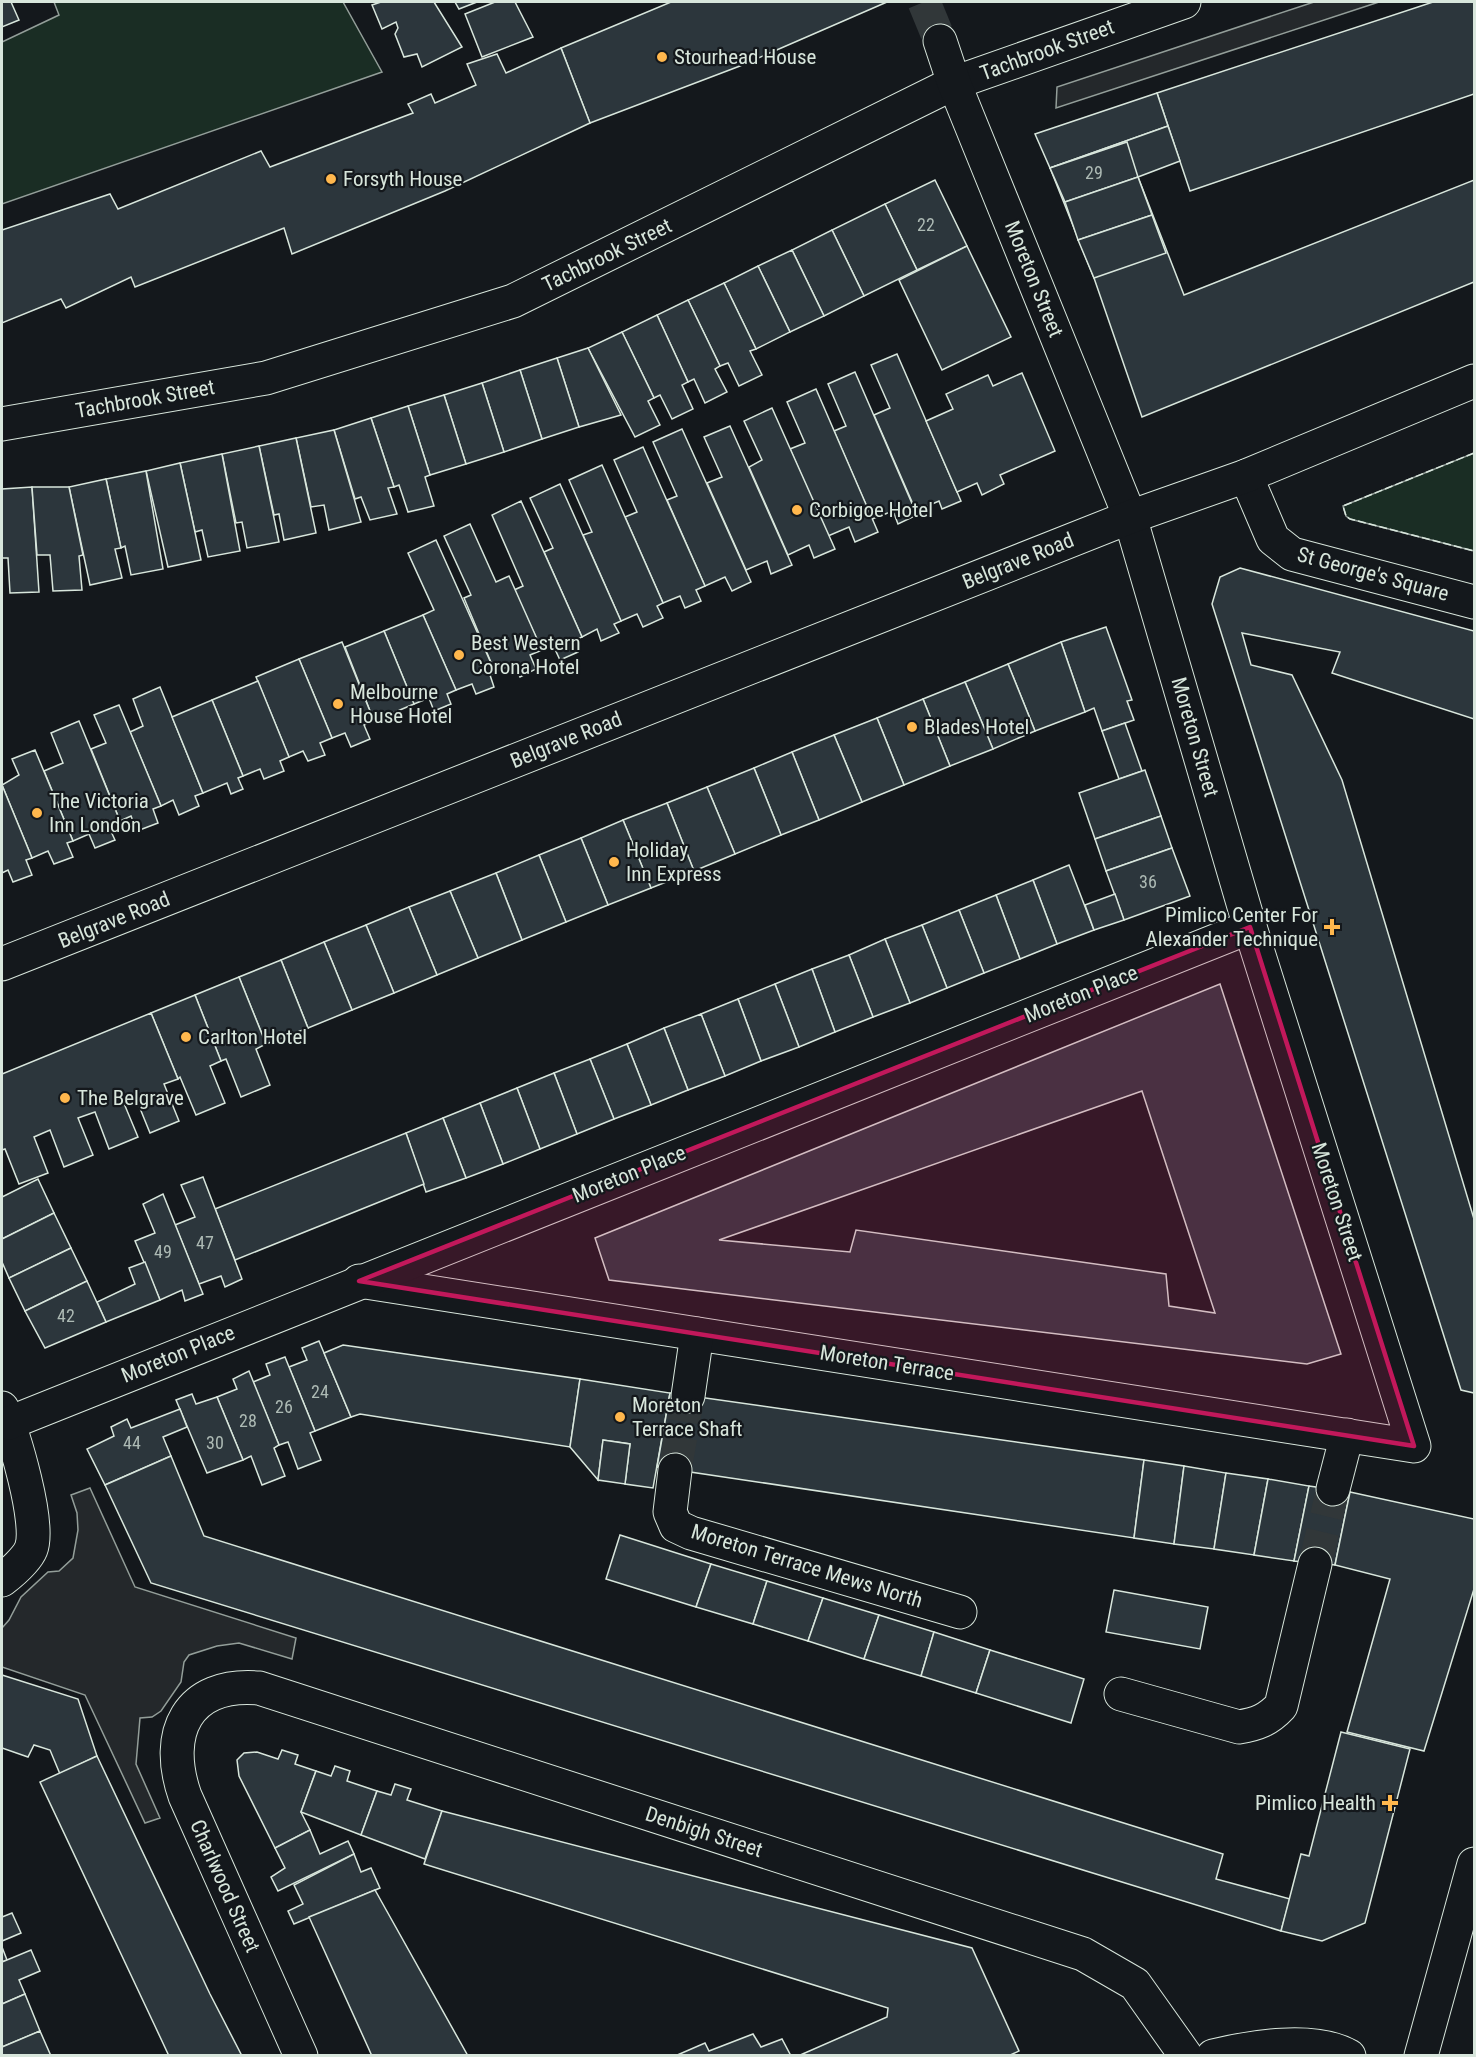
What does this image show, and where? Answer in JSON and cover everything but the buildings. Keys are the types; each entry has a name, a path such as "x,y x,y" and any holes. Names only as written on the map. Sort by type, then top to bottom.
{"street":[{"name":"Tachbrook Street","path":"2,424 266,378 513,301 954,83 1184,2"},
{"name":"Moreton Street","path":"940,41 954,83 1130,517 1250,927 1414,1446"},
{"path":"1130,517 1246,476 1474,381"},
{"name":"St George's Square","path":"1246,476 1273,539 1292,554 1474,602"},
{"name":"Belgrave Road","path":"2,964 1130,517"},
{"name":"Moreton Place","path":"5,1415 359,1281 1250,927"},
{"name":"Moreton Terrace","path":"359,1281 1414,1446"},
{"path":"688,1396 697,1334"},
{"path":"5,1415 31,1509 34,1532 30,1551 9,1573"},
{"path":"1333,1489 1347,1435"},
{"name":"Moreton Terrace Mews North","path":"675,1470 670,1512 676,1526 691,1533 960,1612"},
{"path":"1121,1694 1239,1727 1255,1725 1270,1718 1281,1706 1315,1564"},
{"name":"Denbigh Street","path":"190,1714 210,1694 224,1688 259,1688 1083,1954 1135,1984 1186,2055"},
{"name":"Charlwood Street","path":"190,1714 179,1729 176,1746 175,1762 179,1780 301,2055"},
{"path":"1421,2055 1474,1864"},
{"path":"1213,2055 1256,2046 1317,2047 1341,2051 1349,2055"}],"highlighted area":[{"path":"1250,927 1414,1446 1347,1435 359,1281"}],"green space":[{"path":"54,2 343,2 382,72 2,204 2,42 59,15"},
{"path":"1474,453 1474,551 1350,519 1346,516 1343,506"}],"shaded area":[{"path":"1314,2 1379,2 1056,108 1057,87"},
{"path":"90,1488 135,1587 296,1638 292,1659 239,1643 217,1646 189,1655 184,1662 181,1682 161,1711 152,1717 140,1718 136,1764 160,1818 145,1823 85,1695 2,1667 2,1628 21,1597 48,1572 59,1571 73,1558 78,1530 77,1513 71,1495"}],"tunnel":[{"path":"924,2 940,41"},
{"path":"675,1470 688,1396"},
{"path":"1315,1564 1333,1489"}],"fence":[{"path":"1474,453 1343,506 1346,516 1350,519 1474,551"}],"place":[{"name":"Stourhead House","path":"662,57"},
{"name":"Forsyth House","path":"331,179"},
{"name":"Corbigoe Hotel","path":"797,510"},
{"name":"Best Western Corona Hotel","path":"459,655"},
{"name":"Melbourne House Hotel","path":"338,704"},
{"name":"Blades Hotel","path":"912,727"},
{"name":"The Victoria Inn London","path":"37,813"},
{"name":"Holiday Inn Express","path":"614,862"},
{"name":"Pimlico Center For Alexander Technique","path":"1332,927"},
{"name":"Carlton Hotel","path":"186,1037"},
{"name":"The Belgrave","path":"65,1098"},
{"name":"Moreton Terrace Shaft","path":"620,1417"},
{"name":"Pimlico Health","path":"1390,1803"}]}
